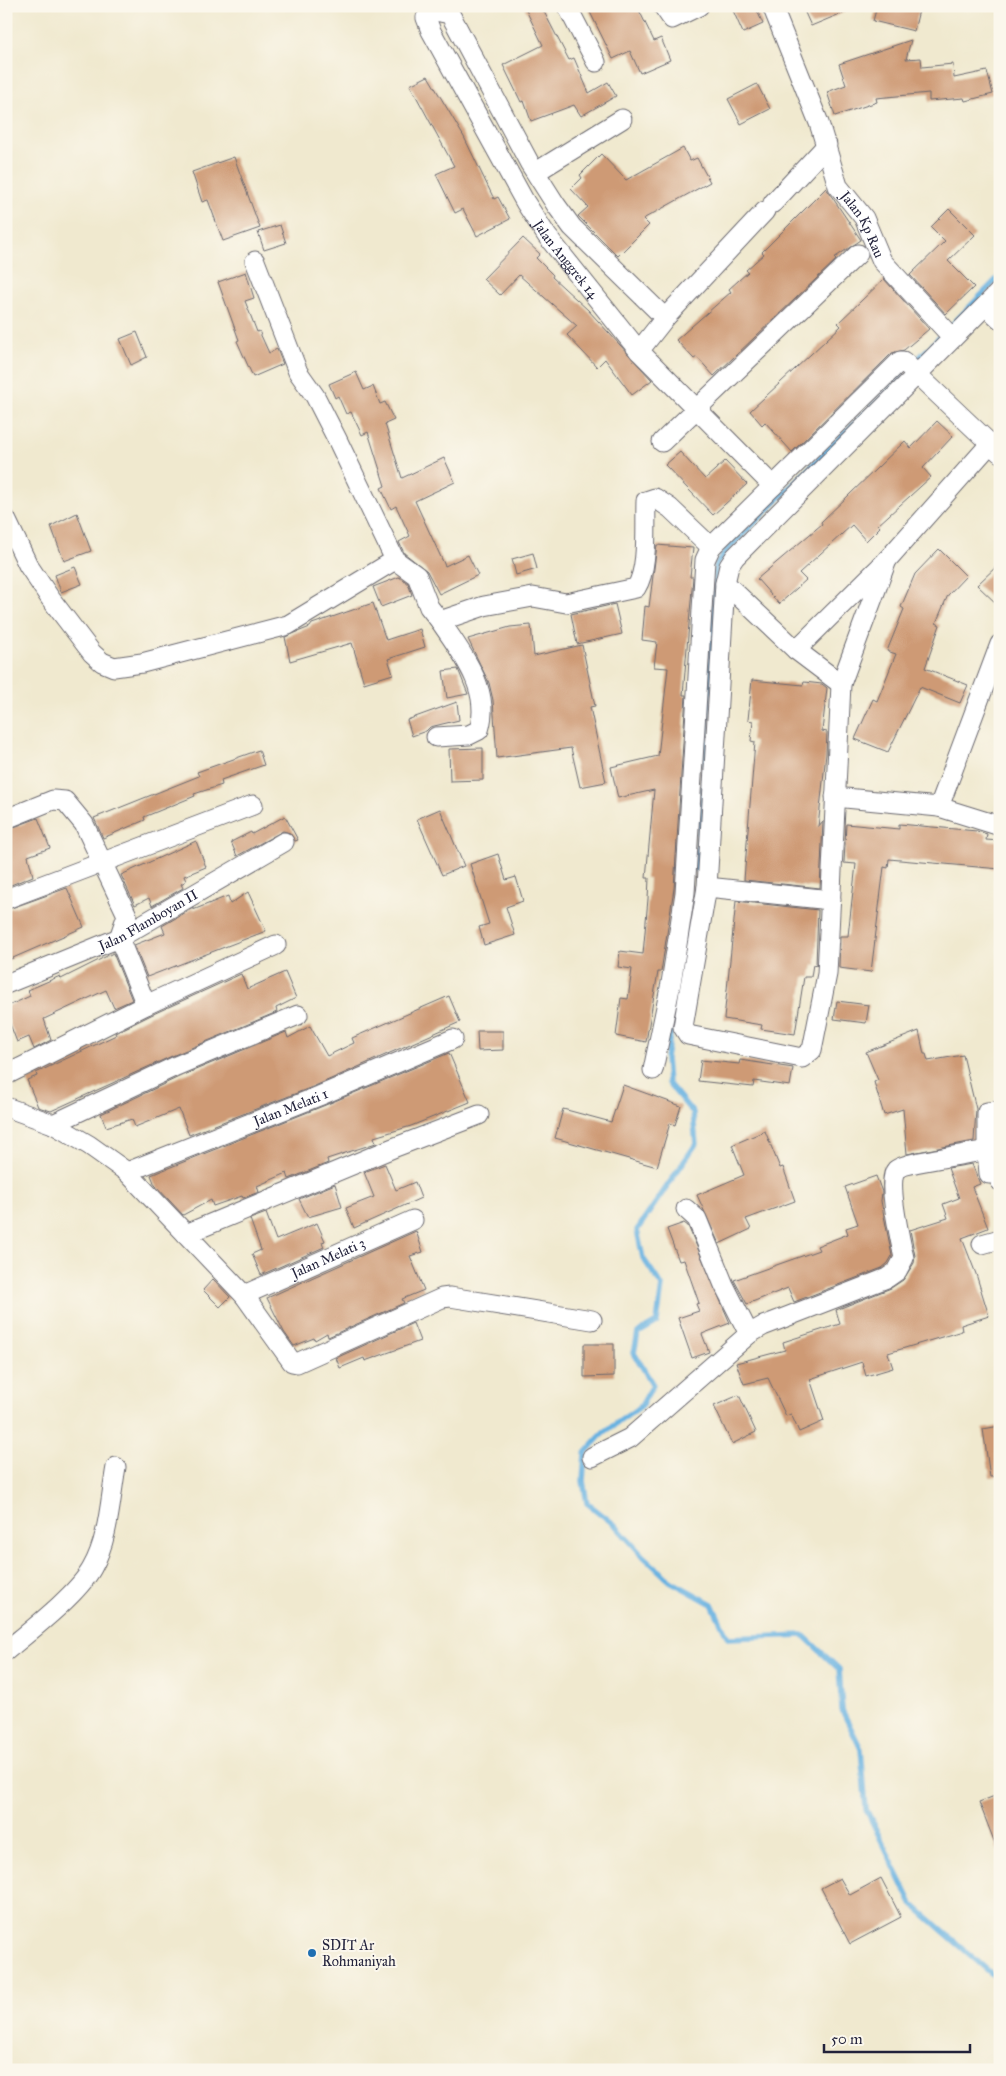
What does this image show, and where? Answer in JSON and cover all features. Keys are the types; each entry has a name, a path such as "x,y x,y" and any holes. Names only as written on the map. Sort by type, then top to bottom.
{"street":[{"path":"567,6 596,62"},
{"path":"663,6 672,19 699,6"},
{"name":"Jalan Kp Rau","path":"772,6 826,145 838,186 864,218 882,261 953,338"},
{"name":"Jalan Anggrek 14","path":"536,172 450,14 435,11 426,18 525,202 562,256 639,351 773,486"},
{"path":"622,119 536,172 572,227 666,318"},
{"path":"639,351 666,318 826,145"},
{"path":"662,442 698,410 858,254"},
{"path":"256,262 298,372 315,396 395,560 417,576 429,607 470,665 480,696 482,721 479,730 469,735 436,737"},
{"path":"887,560 841,684 827,974 812,1050 802,1058 688,1035 683,1027 708,887 725,583 729,566 735,557 1000,291"},
{"path":"986,306 1000,319"},
{"path":"653,1070 671,983 685,893 705,560 711,547 896,364 903,361 995,448 887,560 796,650"},
{"path":"440,621 484,606 533,597 566,603 626,592 636,588 641,581 646,501 655,498 670,508 711,547"},
{"path":"6,519 28,565 50,598 92,653 102,662 114,667 142,663 288,625 395,560"},
{"path":"725,583 796,650 841,684"},
{"path":"939,807 1000,644"},
{"path":"835,797 939,807 1000,826"},
{"path":"6,819 53,800 65,801 84,824 100,862 127,915 119,938 146,1005"},
{"path":"6,899 253,805"},
{"name":"Jalan Flamboyan II","path":"6,984 119,938 284,842"},
{"path":"708,887 831,900"},
{"path":"6,1074 146,1005 276,946"},
{"path":"53,1124 176,1066 298,1015"},
{"name":"Jalan Melati 1","path":"127,1172 319,1096 453,1039"},
{"path":"6,1107 53,1124 89,1145 127,1172 244,1295 288,1359 297,1363 442,1298 450,1297 592,1320"},
{"path":"1000,1111 987,1112 987,1150 990,1174 999,1173 1000,1181"},
{"path":"186,1234 393,1148 479,1115"},
{"path":"592,1457 630,1438 749,1334 763,1326 887,1278 897,1271 904,1258 898,1231 894,1190 894,1174 896,1169 909,1163 987,1150"},
{"path":"686,1209 697,1219 724,1285 749,1334"},
{"name":"Jalan Melati 3","path":"244,1295 413,1220"},
{"path":"982,1244 1000,1239"},
{"path":"6,1651 72,1592 92,1569 104,1541 116,1467"}],"building":[{"path":"524,6 541,6 569,60 574,58 589,93 608,82 616,96 581,116 574,105 531,121 524,101 521,102 503,65 543,45"},
{"path":"587,6 637,6 654,41 661,38 670,60 640,73 630,51 613,59"},
{"path":"731,6 755,6 763,24 743,33"},
{"path":"802,6 857,6 857,7 811,26"},
{"path":"877,6 920,6 914,31 873,21"},
{"path":"911,40 906,59 921,58 922,67 953,64 954,78 987,71 993,94 965,101 964,98 929,101 929,93 876,98 877,102 835,116 827,92 846,85 839,64"},
{"path":"428,76 464,137 494,199 498,197 510,219 477,236 463,209 455,213 436,174 454,166 410,85"},
{"path":"757,84 770,109 741,124 728,99"},
{"path":"683,148 690,161 697,158 710,182 643,219 649,225 618,256 578,216 588,207 571,189 582,178 580,175 601,154 626,180"},
{"path":"234,157 260,228 223,241 208,200 202,202 192,172"},
{"path":"826,188 861,240 834,258 836,260 714,376 697,357 694,359 676,340 731,292 729,289 748,272 746,270 764,254 762,252"},
{"path":"949,209 975,235 948,261 974,287 946,314 910,275 945,241 931,227"},
{"path":"280,225 286,243 264,250 258,232"},
{"path":"523,238 540,254 536,258 553,275 552,277 588,310 652,380 632,395 605,359 597,367 567,335 577,326 519,275 500,295 483,279"},
{"path":"246,272 254,298 245,301 257,332 259,331 269,353 277,349 283,364 253,377 237,341 239,340 218,282"},
{"path":"884,279 929,329 904,350 892,353 792,452 765,422 762,425 750,411 841,326 838,323"},
{"path":"137,332 147,357 131,365 120,339"},
{"path":"356,372 364,390 373,386 380,404 385,402 394,420 385,424 402,478 444,458 455,482 415,501 445,566 468,555 478,575 439,594 427,571 404,553 399,542 410,536 396,506 391,509 381,488 385,486 368,432 362,435 351,412 346,414 338,396 335,398 329,384"},
{"path":"937,421 953,436 923,468 931,477 878,525 880,527 866,541 852,525 799,573 806,580 779,604 757,579 822,524 821,522 905,441 911,448"},
{"path":"680,452 705,479 725,461 747,484 713,515 665,465"},
{"path":"77,513 91,551 64,561 51,526"},
{"path":"657,545 693,548 690,577 693,577 683,695 686,695 674,888 661,972 658,972 646,1042 616,1036 621,998 628,999 632,969 618,967 620,951 643,954 649,878 646,878 654,790 618,798 611,767 658,756 668,668 654,667 657,642 642,640 645,606 649,607"},
{"path":"939,549 966,576 948,595 936,623 940,625 925,668 968,685 960,703 920,687 888,752 855,739 873,699 877,701 896,654 887,651 904,609 901,607 915,574"},
{"path":"533,553 537,569 516,575 512,559"},
{"path":"1000,563 1000,607 977,585"},
{"path":"75,567 82,584 61,592 55,575"},
{"path":"399,577 408,583 412,595 381,607 373,587"},
{"path":"373,603 386,640 420,629 425,647 388,659 393,674 364,683 352,643 290,661 285,637 310,627 312,624"},
{"path":"615,604 622,634 577,644 571,614"},
{"path":"531,625 534,656 582,645 595,706 590,707 606,782 580,787 571,748 497,758 493,700 489,683 468,639 510,627"},
{"path":"458,669 468,694 447,698 443,671"},
{"path":"752,680 803,685 804,682 822,684 827,688 822,731 827,732 826,754 818,827 823,821 820,888 744,880 755,742 751,741 753,721 748,720"},
{"path":"457,702 459,720 430,727 426,731 412,736 407,720"},
{"path":"483,748 483,780 450,781 449,749"},
{"path":"259,750 264,765 221,780 222,785 194,794 195,796 144,817 145,820 103,838 94,818 199,776 197,772"},
{"path":"440,809 464,866 442,875 417,819"},
{"path":"285,816 298,840 295,841 290,833 283,831 237,856 231,842 251,832 252,834"},
{"path":"38,818 50,848 28,856 33,876 6,887 6,830"},
{"path":"846,824 899,829 899,824 977,831 987,834 986,840 1000,841 1000,869 889,859 888,868 884,867 871,972 839,968 840,936 848,936 856,864 844,863"},
{"path":"196,841 206,867 184,876 186,881 181,884 183,888 152,906 149,898 135,905 121,875"},
{"path":"498,854 506,880 516,877 523,901 506,907 515,935 484,945 479,927 489,924 470,864"},
{"path":"67,888 84,927 6,961 6,910"},
{"path":"248,892 266,931 147,977 134,945 165,933 162,926 193,908 193,910 228,896 230,904"},
{"path":"736,901 818,910 816,965 813,964 811,977 804,977 795,1034 761,1029 762,1025 724,1019"},
{"path":"113,953 132,1000 114,1008 106,990 44,1019 51,1040 34,1049 29,1037 17,1042 6,1014 6,1007 30,996 28,990 60,976 61,979"},
{"path":"285,972 296,998 276,1008 277,1012 172,1056 51,1111 38,1107 27,1080 37,1076 36,1073 116,1035 115,1033 151,1015 241,974 247,989"},
{"path":"449,996 460,1022 315,1086 189,1135 179,1109 135,1127 132,1119 106,1127 101,1114 181,1076 286,1032 288,1038 310,1026 327,1056 354,1043 352,1038"},
{"path":"837,1001 869,1005 866,1023 834,1019"},
{"path":"477,1031 503,1031 503,1050 478,1051"},
{"path":"919,1031 924,1054 926,1054 928,1061 963,1055 976,1109 974,1141 907,1154 903,1109 884,1115 874,1082 878,1080 866,1052"},
{"path":"449,1053 470,1102 411,1126 374,1137 376,1143 327,1159 328,1163 289,1179 287,1173 257,1186 259,1192 213,1206 211,1200 183,1215 155,1185 151,1175"},
{"path":"701,1060 739,1064 740,1060 793,1068 790,1086 754,1081 753,1087 698,1081"},
{"path":"623,1085 681,1106 675,1125 670,1123 657,1167 555,1138 563,1109 611,1122"},
{"path":"765,1131 780,1168 783,1167 795,1201 746,1219 751,1229 719,1244 697,1195 744,1175 732,1145"},
{"path":"385,1164 396,1190 415,1182 421,1198 354,1228 346,1208 374,1197 364,1172"},
{"path":"972,1164 980,1184 972,1187 988,1228 962,1238 989,1316 961,1325 962,1331 888,1353 893,1368 866,1376 862,1362 810,1379 824,1421 799,1432 791,1414 786,1416 768,1378 744,1384 736,1363 785,1350 783,1342 840,1324 836,1310 891,1288 903,1280 914,1263 915,1256 910,1230 948,1218 943,1204 959,1198 948,1168"},
{"path":"876,1176 882,1192 881,1201 892,1256 888,1263 882,1268 794,1302 788,1288 747,1304 734,1280 819,1250 817,1246 848,1234 846,1228 858,1224 845,1187"},
{"path":"335,1184 342,1207 308,1217 299,1199"},
{"path":"266,1213 276,1240 317,1223 325,1241 322,1242 324,1247 261,1275 252,1254 261,1250 250,1219"},
{"path":"684,1223 688,1226 730,1323 702,1334 709,1352 692,1358 678,1318 699,1311 696,1304 699,1303 684,1260 679,1261 667,1229"},
{"path":"416,1231 423,1252 410,1256 424,1290 402,1299 404,1303 328,1337 327,1333 315,1340 314,1338 294,1346 284,1332 267,1298"},
{"path":"213,1279 230,1297 220,1307 203,1290"},
{"path":"413,1323 420,1341 365,1361 364,1358 340,1368 336,1358"},
{"path":"584,1344 614,1344 614,1376 584,1377"},
{"path":"739,1395 756,1432 732,1444 714,1406"},
{"path":"1000,1426 1000,1476 990,1477 983,1429"},
{"path":"1000,1794 1000,1850 998,1851 979,1802"},
{"path":"840,1878 850,1895 881,1878 901,1917 850,1944 821,1888"}],"waterway":[{"path":"952,325 1000,276"},
{"path":"916,361 939,338"},
{"path":"696,869 704,778 716,565 726,551 902,376"},
{"path":"674,1012 666,1058 668,1083 693,1113 696,1144 637,1230 643,1258 662,1286 657,1322 638,1333 634,1353 653,1385 641,1406 603,1433 585,1453 583,1481 587,1503 615,1525 643,1556 670,1581 712,1604 728,1638 803,1635 839,1669 842,1710 861,1749 866,1809 912,1904 993,1975 1000,1978"}],"place":[{"name":"SDIT Ar Rohmaniyah","path":"312,1953"}]}
